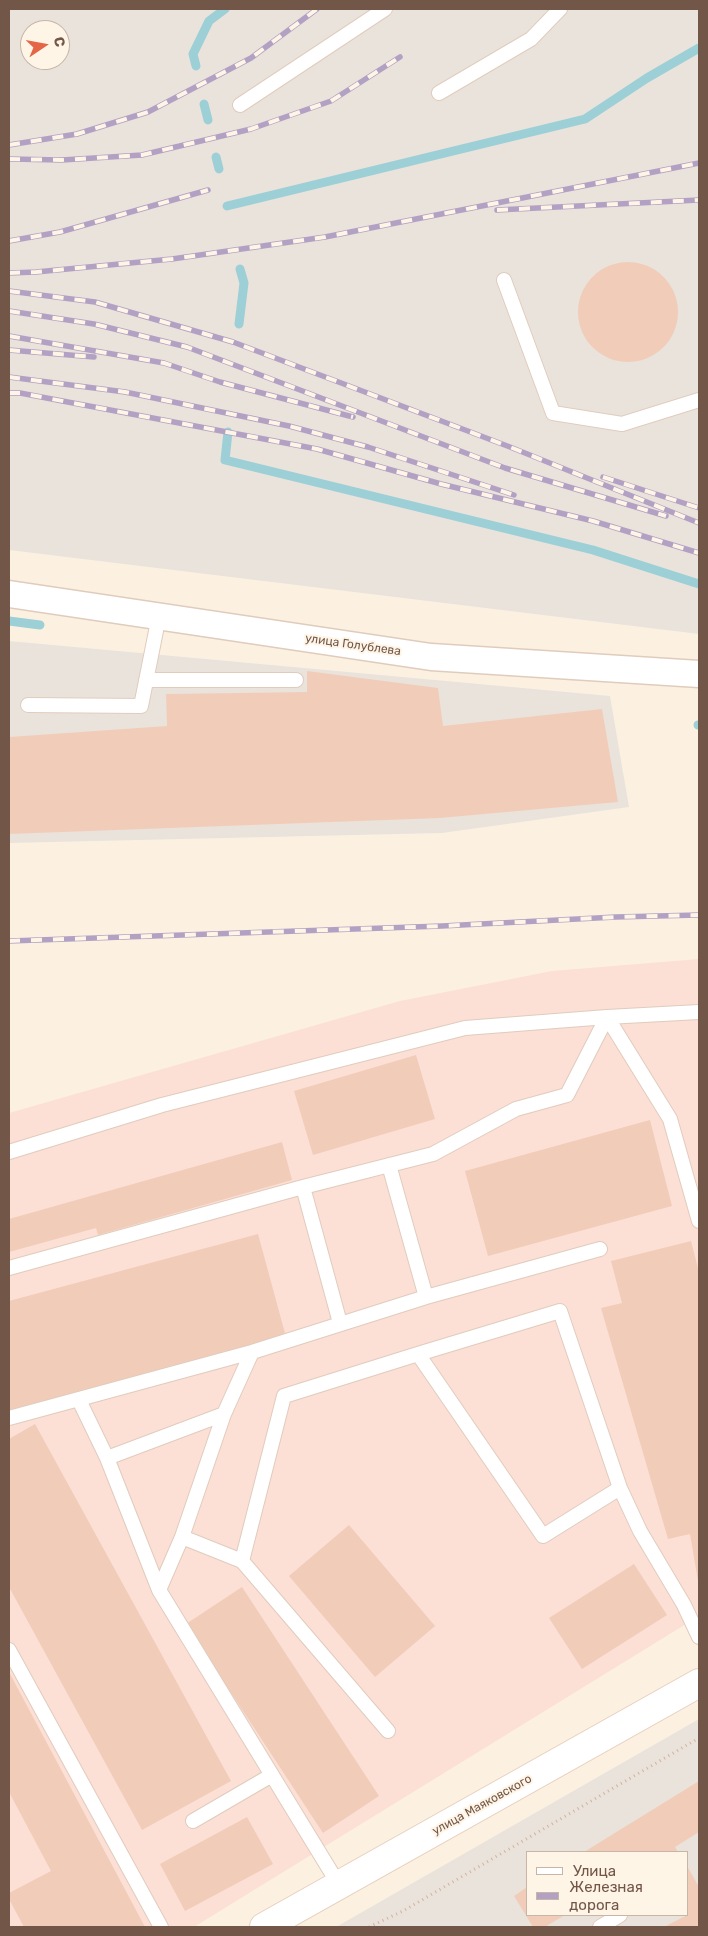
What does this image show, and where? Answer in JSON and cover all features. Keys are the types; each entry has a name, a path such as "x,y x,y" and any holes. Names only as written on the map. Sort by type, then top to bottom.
{"main road":[{"name":"улица Маяковского","path":"264,1927 699,1683"}],"street":[{"name":"улица Голублева","path":"9,594 431,657 699,674"}],"lane":[{"path":"240,105 385,9"},
{"path":"439,93 531,39 560,9"},
{"path":"504,280 553,413 622,424 699,400"},
{"path":"28,705 141,706 159,616"},
{"path":"146,680 296,680"},
{"path":"9,1152 162,1105 465,1028 699,1012"},
{"path":"9,1268 304,1187 434,1154 516,1109 567,1095 607,1017"},
{"path":"607,1017 670,1119 699,1221"},
{"path":"389,1165 426,1297"},
{"path":"304,1187 340,1323"},
{"path":"9,1418 252,1352 426,1297 600,1249"},
{"path":"242,1561 284,1396 560,1312 620,1488 640,1531 684,1605 699,1637"},
{"path":"159,1590 182,1537 224,1414 252,1352"},
{"path":"418,1354 543,1536 620,1488"},
{"path":"79,1400 107,1458 159,1590 339,1885"},
{"path":"107,1458 224,1414"},
{"path":"182,1537 242,1561 388,1731"},
{"path":"9,1650 162,1927"},
{"path":"193,1821 272,1775"},
{"path":"600,1927 618,1916"}],"path":[{"path":"369,1927 411,1906 699,1738"}],"shaded area":[{"path":"9,9 699,9 699,634 9,550"},
{"path":"9,641 610,696 629,807 442,833 9,843"},
{"path":"699,959 699,1616 194,1927 9,1927 9,1113 400,1001 552,971"},
{"path":"699,1719 699,1927 336,1927"}],"building":[{"path":"628,262 638,263 656,270 670,284 677,302 677,322 670,340 656,354 638,361 628,362 618,361 600,354 586,340 579,322 578,312 579,302 586,284 600,270 618,263"},
{"path":"307,671 438,688 443,726 602,709 618,802 440,818 9,834 9,737 167,726 166,694 307,692"},
{"path":"416,1055 435,1119 313,1155 294,1091"},
{"path":"650,1120 672,1206 488,1256 465,1171"},
{"path":"282,1142 292,1180 98,1235 96,1228 9,1252 9,1219"},
{"path":"258,1234 286,1337 9,1412 9,1301"},
{"path":"691,1241 699,1272 698,1581 690,1534 668,1539 601,1308 622,1303 611,1261"},
{"path":"35,1424 231,1781 142,1830 9,1587 9,1439"},
{"path":"349,1525 435,1626 375,1677 289,1576"},
{"path":"634,1564 667,1615 582,1669 549,1618"},
{"path":"242,1587 379,1796 323,1833 186,1624"},
{"path":"9,1672 145,1927 24,1927 9,1899 9,1893 51,1871 9,1792"},
{"path":"699,1781 699,1832 675,1847 677,1851 586,1851"},
{"path":"247,1817 273,1864 185,1911 160,1864"},
{"path":"688,1868 699,1887 699,1927 664,1927 688,1916"},
{"path":"526,1888 526,1916 514,1896"},
{"path":"526,1916 563,1916 545,1927 533,1927"}],"waterway":[{"path":"196,66 193,54 209,21 225,9"},
{"path":"227,206 585,119 647,78 699,48"},
{"path":"204,104 208,120"},
{"path":"216,157 219,169"},
{"path":"239,324 244,283 240,269"},
{"path":"228,432 225,460 593,550 699,584"},
{"path":"9,621 40,625"}],"railway":[{"path":"9,145 77,134 148,112 251,58 317,9"},
{"path":"9,159 62,160 142,155 251,129 331,101 400,57"},
{"path":"9,273 172,259 325,237 699,163"},
{"path":"9,241 60,232 208,190"},
{"path":"497,210 699,200"},
{"path":"9,291 95,302 233,342 510,447 699,523"},
{"path":"9,311 94,324 187,347 505,468 666,516"},
{"path":"9,336 164,363 220,382 353,417"},
{"path":"9,350 94,357"},
{"path":"9,377 125,392 289,426 368,447 514,495"},
{"path":"9,393 20,393 317,449 441,484 593,521 699,553"},
{"path":"603,477 699,508"},
{"path":"9,941 699,915"}]}
